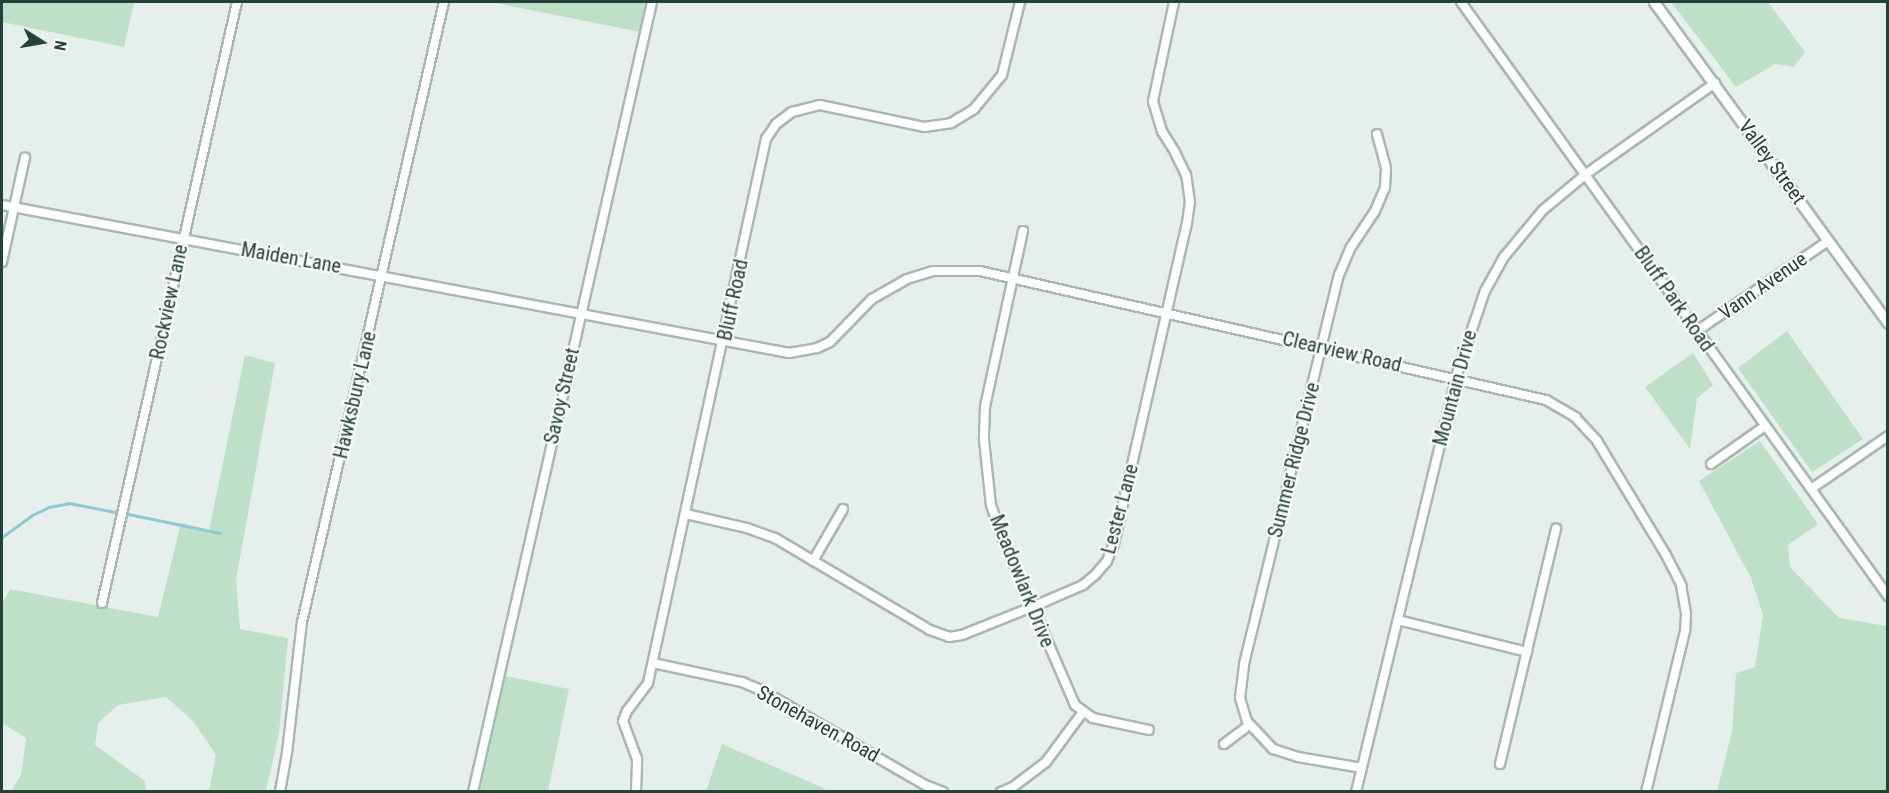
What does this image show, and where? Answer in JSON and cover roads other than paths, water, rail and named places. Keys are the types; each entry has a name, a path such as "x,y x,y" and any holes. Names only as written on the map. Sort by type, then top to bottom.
{"street":[{"name":"Rockview Lane","path":"102,603 237,2"},
{"name":"Hawksbury Lane","path":"280,792 287,753 302,622 444,2"},
{"name":"Savoy Street","path":"473,792 652,2"},
{"name":"Bluff Road","path":"636,792 637,759 623,721 627,711 648,684 725,339 766,139 776,124 792,112 820,105 924,127 951,123 974,109 1002,75 1020,2"},
{"name":"Lester Lane","path":"686,514 775,538 941,636 962,635 1083,585 1107,561 1114,543 1190,202 1183,168 1162,131 1154,111 1155,81 1173,2"},
{"name":"Bluff Park Road","path":"1461,2 1887,596"},
{"name":"Valley Street","path":"1654,2 1715,82 1887,323"},
{"name":"Mountain Drive","path":"1356,792 1457,378 1477,309 1504,257 1543,210 1586,174 1715,82"},
{"name":"Summer Ridge Drive","path":"1362,768 1282,753 1266,743 1249,725 1240,698 1240,682 1344,259 1375,211 1385,188 1386,168 1377,134"},
{"path":"2,262 25,157"},
{"name":"Maiden Lane","path":"2,205 725,339"},
{"name":"Meadowlark Drive","path":"1023,231 985,407 984,440 991,505 1070,696 1083,712"},
{"name":"Vann Avenue","path":"1697,331 1828,241"},
{"name":"Clearview Road","path":"725,339 789,353 803,352 830,342 872,299 907,279 957,269 1013,278 1546,400 1575,417 1597,441 1674,570 1685,600 1685,631 1646,792"},
{"path":"1711,464 1765,426"},
{"path":"1811,489 1887,436"},
{"path":"813,561 843,509"},
{"path":"1500,764 1556,529"},
{"path":"1398,620 1527,652"},
{"name":"Stonehaven Road","path":"653,663 742,682 761,690 925,784 943,792"},
{"path":"1001,792 1046,762 1083,712 1093,718 1149,730"},
{"path":"1224,744 1249,725"}],"waterway":[{"path":"2,537 32,515 49,507 69,503 115,512"},
{"path":"128,514 220,533"}]}
